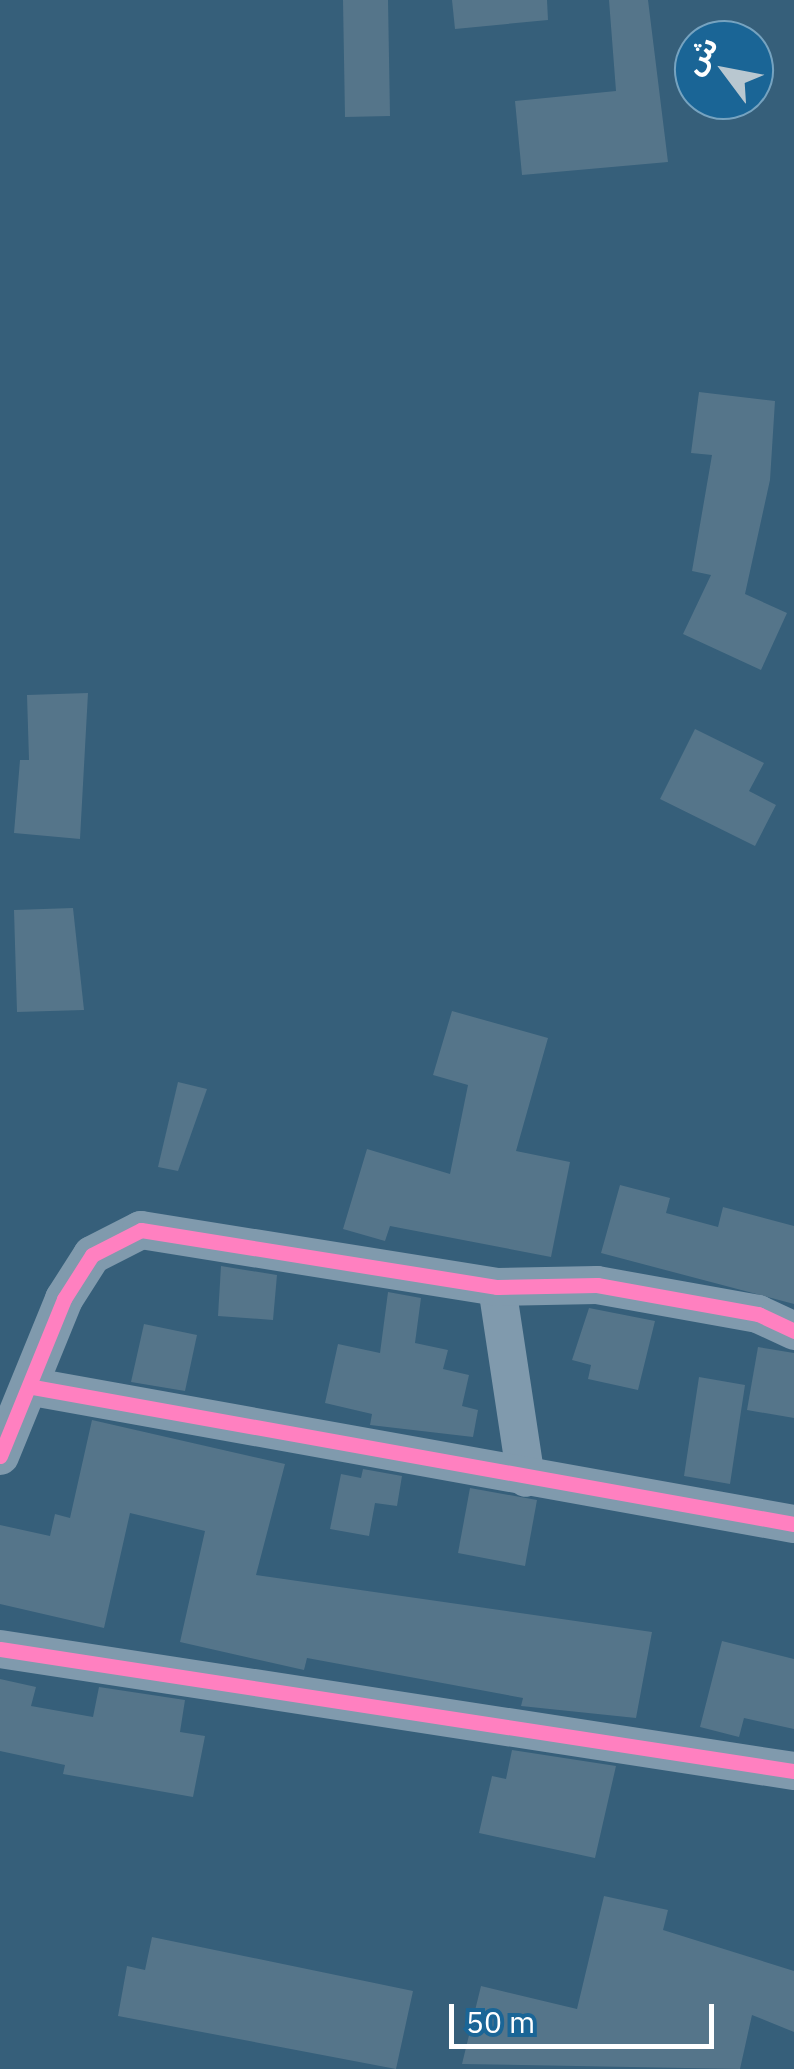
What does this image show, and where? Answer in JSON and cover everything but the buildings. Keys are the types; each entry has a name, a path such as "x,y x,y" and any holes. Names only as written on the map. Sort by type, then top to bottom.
{"street":[{"path":"0,1456 33,1388 64,1299 92,1255 141,1230 497,1286 570,1281 758,1314 794,1330"},
{"path":"497,1286 526,1478"},
{"path":"33,1388 794,1524"},
{"path":"0,1649 794,1770"}],"cycle path":[{"path":"0,1456 64,1299 92,1255 141,1230 497,1287 597,1285 758,1314 794,1331"},
{"path":"33,1387 794,1524"},
{"path":"0,1649 794,1771"}]}
